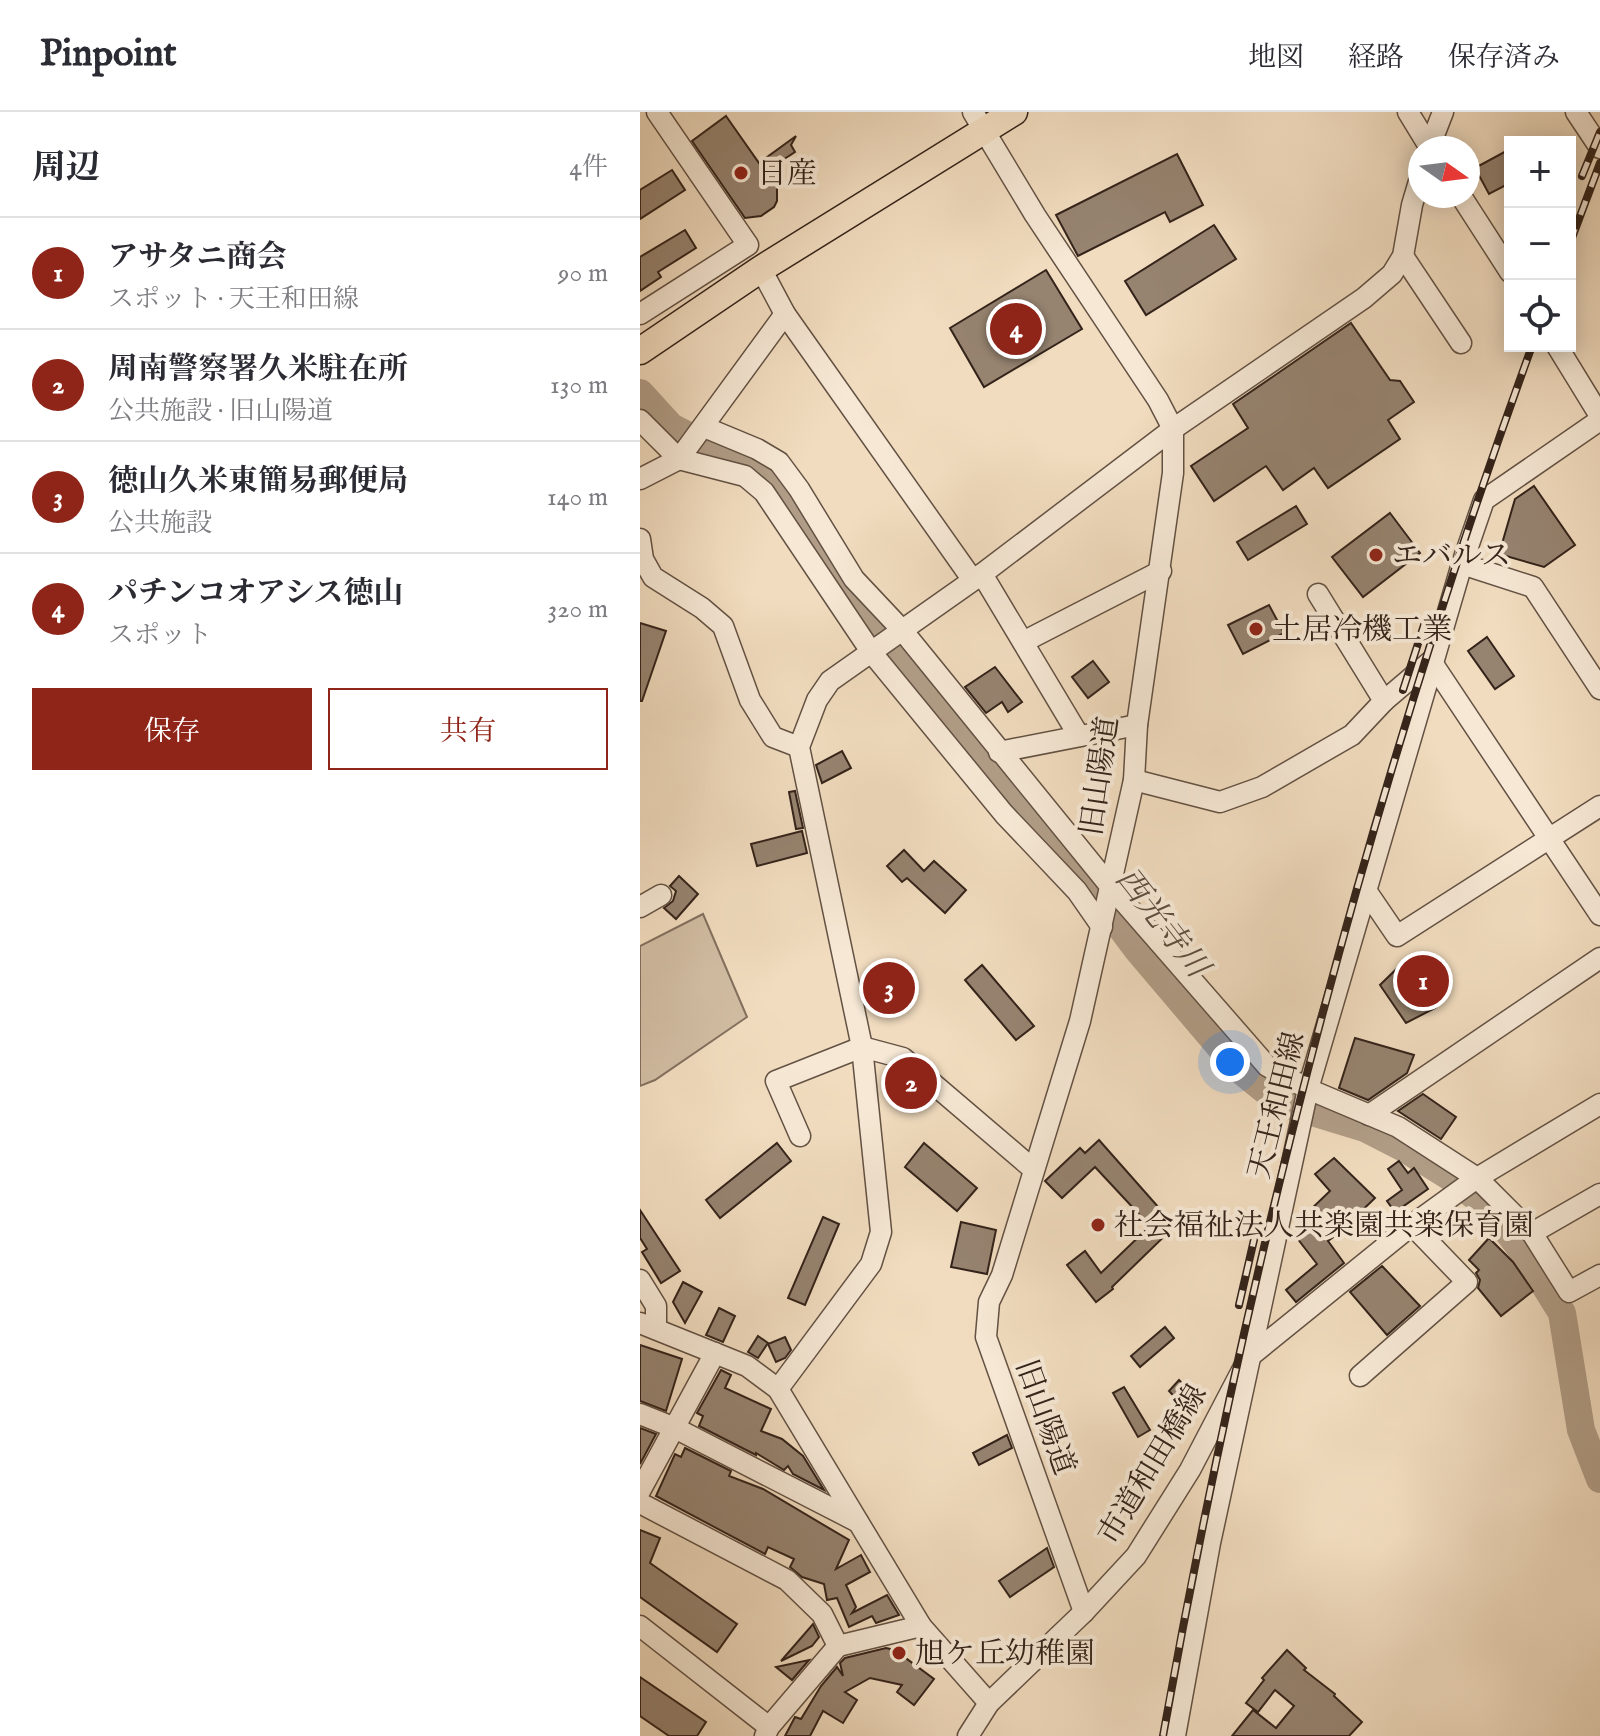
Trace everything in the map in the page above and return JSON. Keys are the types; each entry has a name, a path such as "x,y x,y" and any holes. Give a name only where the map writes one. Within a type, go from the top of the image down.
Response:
{"main road":[{"path":"640,351 978,122 1014,112"}],"street":[{"path":"640,314 748,245 657,112"},
{"path":"1408,112 1422,136"},
{"path":"1434,136 1443,112"},
{"path":"1576,112 1600,148"},
{"path":"978,122 1035,215 1158,400 1173,429"},
{"path":"778,1389 871,1264 881,1232 862,1047 799,747 817,700 830,681 977,577 1173,429 1364,298 1392,274 1403,256 1411,208"},
{"path":"1469,208 1504,263"},
{"path":"1403,256 1461,343"},
{"path":"761,269 785,314 1023,642 1079,736"},
{"path":"640,479 679,459 785,314"},
{"path":"1561,352 1600,418"},
{"name":"天王和田線","path":"1175,1736 1210,1543 1308,1089 1431,661 1462,564 1484,500 1600,418"},
{"path":"640,420 679,459 745,476 764,492 872,653 1004,814 1077,891 1102,927"},
{"path":"704,427 757,449 779,462 854,579 902,630 1110,886 1267,1066 1308,1089 1398,1127 1477,1178 1532,1233 1569,1292 1600,1275"},
{"name":"旧山陽道","path":"1084,1612 986,1337 989,1302 1002,1275 1080,1021 1134,780 1137,725 1173,473 1173,429"},
{"path":"640,539 643,559 653,577 702,608 723,626 750,700 773,737 799,747"},
{"path":"1462,564 1533,587 1600,689"},
{"path":"1023,642 1161,571"},
{"path":"1318,594 1384,701"},
{"path":"1134,780 1220,802 1262,787 1352,735 1384,701 1431,661 1600,915"},
{"path":"999,752 1137,725"},
{"path":"1365,889 1397,936 1600,806"},
{"path":"640,907 661,895"},
{"path":"1369,1115 1600,958"},
{"path":"800,1136 776,1081 862,1047 903,1058 1033,1169"},
{"path":"1249,1357 1412,1225 1477,1178 1600,1104"},
{"path":"1532,1233 1600,1194"},
{"path":"1360,1376 1467,1282 1412,1225"},
{"path":"640,1280 656,1306 648,1326 747,1366 778,1389 921,1626 989,1703"},
{"path":"640,1491 715,1353"},
{"name":"市道和田橋線","path":"968,1736 989,1703 1084,1612 1136,1556 1190,1470 1249,1357"},
{"path":"640,1414 675,1428 858,1522"},
{"path":"640,1503 787,1580 822,1614 838,1646"},
{"path":"640,1626 767,1732 838,1646 921,1626"}],"shaded area":[{"path":"703,914 747,1017 655,1080 640,1086 640,946"}],"building":[{"name":"日産","path":"726,116 759,163 796,136 791,145 795,152 780,162 777,169 777,201 761,216 745,218 692,141"},
{"path":"1504,152 1504,186 1489,194 1480,177 1480,165"},
{"path":"1177,154 1203,205 1170,222 1165,212 1078,256 1056,215"},
{"path":"672,170 685,190 640,219 640,190"},
{"path":"1214,225 1236,259 1146,315 1125,281"},
{"path":"685,230 696,248 658,272 661,277 640,291 640,257"},
{"path":"1046,270 1082,329 984,387 950,328"},
{"path":"1351,323 1390,380 1400,381 1414,402 1388,420 1400,439 1328,488 1314,468 1283,490 1266,466 1214,501 1191,466 1248,428 1233,404"},
{"path":"1534,486 1575,545 1544,567 1499,554 1515,499"},
{"path":"1296,506 1307,524 1248,560 1237,542"},
{"name":"エバルス","path":"1390,513 1420,553 1363,597 1332,557"},
{"name":"土居冷機工業","path":"1269,605 1284,633 1243,654 1228,625"},
{"path":"640,623 666,631 642,701 640,701"},
{"path":"1487,637 1514,676 1495,689 1468,651"},
{"path":"1093,661 1109,682 1088,698 1072,677"},
{"path":"995,667 1022,702 1008,712 1002,702 986,713 965,687"},
{"path":"842,751 851,768 822,783 816,765"},
{"path":"795,791 803,828 796,829 789,792"},
{"path":"802,831 807,853 757,866 751,844"},
{"path":"904,850 924,871 934,861 966,890 945,913 907,878 902,882 887,866"},
{"path":"679,876 698,894 676,919 664,908 673,901 676,891 670,886"},
{"path":"1410,956 1449,992 1435,1008 1406,1023 1380,985"},
{"path":"982,965 1034,1026 1016,1040 965,980"},
{"path":"1355,1038 1414,1055 1407,1073 1368,1100 1339,1088"},
{"path":"1423,1094 1456,1117 1441,1139 1398,1111"},
{"path":"1099,1140 1175,1226 1113,1289 1096,1302 1067,1265 1085,1251 1101,1273 1150,1226 1095,1167 1062,1198 1045,1181 1080,1148 1085,1153"},
{"path":"777,1143 791,1161 720,1218 706,1200"},
{"path":"924,1143 977,1188 957,1211 905,1167"},
{"path":"1334,1158 1375,1198 1351,1224 1328,1241 1344,1263 1296,1302 1286,1290 1317,1264 1297,1238 1316,1224 1306,1214 1330,1191 1315,1174"},
{"path":"1399,1161 1408,1173 1414,1168 1428,1189 1395,1212 1387,1201 1402,1190 1388,1169"},
{"path":"640,1210 680,1271 661,1283 642,1252 647,1249 640,1238"},
{"path":"823,1217 839,1224 805,1305 788,1298"},
{"path":"961,1222 996,1230 987,1274 951,1267"},
{"path":"1489,1238 1513,1262 1533,1291 1501,1316 1478,1288 1480,1280 1476,1273 1479,1270 1469,1260"},
{"path":"1382,1266 1420,1306 1387,1335 1350,1292"},
{"path":"683,1282 702,1292 685,1323 673,1302"},
{"path":"719,1308 735,1316 723,1342 706,1335"},
{"path":"1165,1327 1174,1338 1140,1367 1131,1356"},
{"path":"758,1336 768,1343 758,1358 748,1352"},
{"path":"785,1337 791,1350 785,1358 776,1362 768,1344"},
{"path":"640,1345 682,1359 666,1411 640,1401"},
{"path":"721,1370 731,1375 725,1388 771,1409 761,1431 782,1439 803,1456 824,1490 793,1474 788,1466 784,1470 699,1426 703,1416 697,1413"},
{"path":"1179,1380 1197,1398 1186,1409 1169,1391"},
{"path":"1124,1387 1150,1430 1138,1437 1113,1393"},
{"path":"640,1428 656,1434 640,1464"},
{"path":"1007,1435 1012,1448 979,1465 973,1453"},
{"path":"685,1448 731,1471 729,1476 763,1489 849,1540 836,1569 861,1555 870,1572 846,1585 856,1607 852,1613 887,1595 899,1615 876,1623 872,1616 849,1627 837,1598 827,1600 824,1584 802,1577 790,1567 794,1559 768,1547 765,1554 656,1496 675,1454 681,1457"},
{"path":"640,1530 660,1538 650,1563 737,1624 717,1652 640,1597"},
{"path":"1047,1548 1054,1567 1010,1597 999,1581"},
{"path":"813,1624 819,1637 812,1646 781,1661"},
{"path":"886,1648 904,1652 903,1656 934,1679 914,1705 897,1692 902,1685 870,1678 845,1692 857,1700 843,1723 823,1711 810,1736 785,1736 795,1717 801,1719 837,1667 843,1676 840,1663 845,1658"},
{"path":"1287,1650 1306,1668 1304,1670 1335,1694 1362,1722 1349,1736 1232,1736 1253,1710 1276,1728 1294,1706 1275,1690 1258,1712 1246,1703 1264,1680 1262,1678"},
{"path":"809,1660 792,1680 776,1667"},
{"path":"640,1677 706,1722 697,1736 669,1736 640,1716"}],"waterway":[{"name":"西光寺川","path":"640,393 671,427 776,481 848,596 1038,816 1137,949 1238,1068 1280,1102 1365,1128 1404,1148 1476,1197 1505,1228 1562,1313 1581,1430 1600,1479"}],"railway":[{"path":"1582,176 1600,132"},
{"path":"1576,227 1600,163"},
{"path":"1163,1736 1233,1383 1273,1208 1318,1033 1365,860 1417,687 1530,352"},
{"path":"1403,690 1425,622"},
{"path":"1239,1305 1256,1231"}],"place":[{"name":"日産","path":"741,173"},
{"name":"パチンコオアシス徳山","path":"1016,329"},
{"name":"エバルス","path":"1376,555"},
{"name":"土居冷機工業","path":"1256,629"},
{"name":"アサタニ商会","path":"1423,981"},
{"name":"徳山久米東簡易郵便局","path":"889,988"},
{"name":"周南警察署久米駐在所","path":"911,1083"},
{"name":"社会福祉法人共楽園共楽保育園","path":"1098,1225"},
{"name":"旭ケ丘幼稚園","path":"899,1653"}]}
